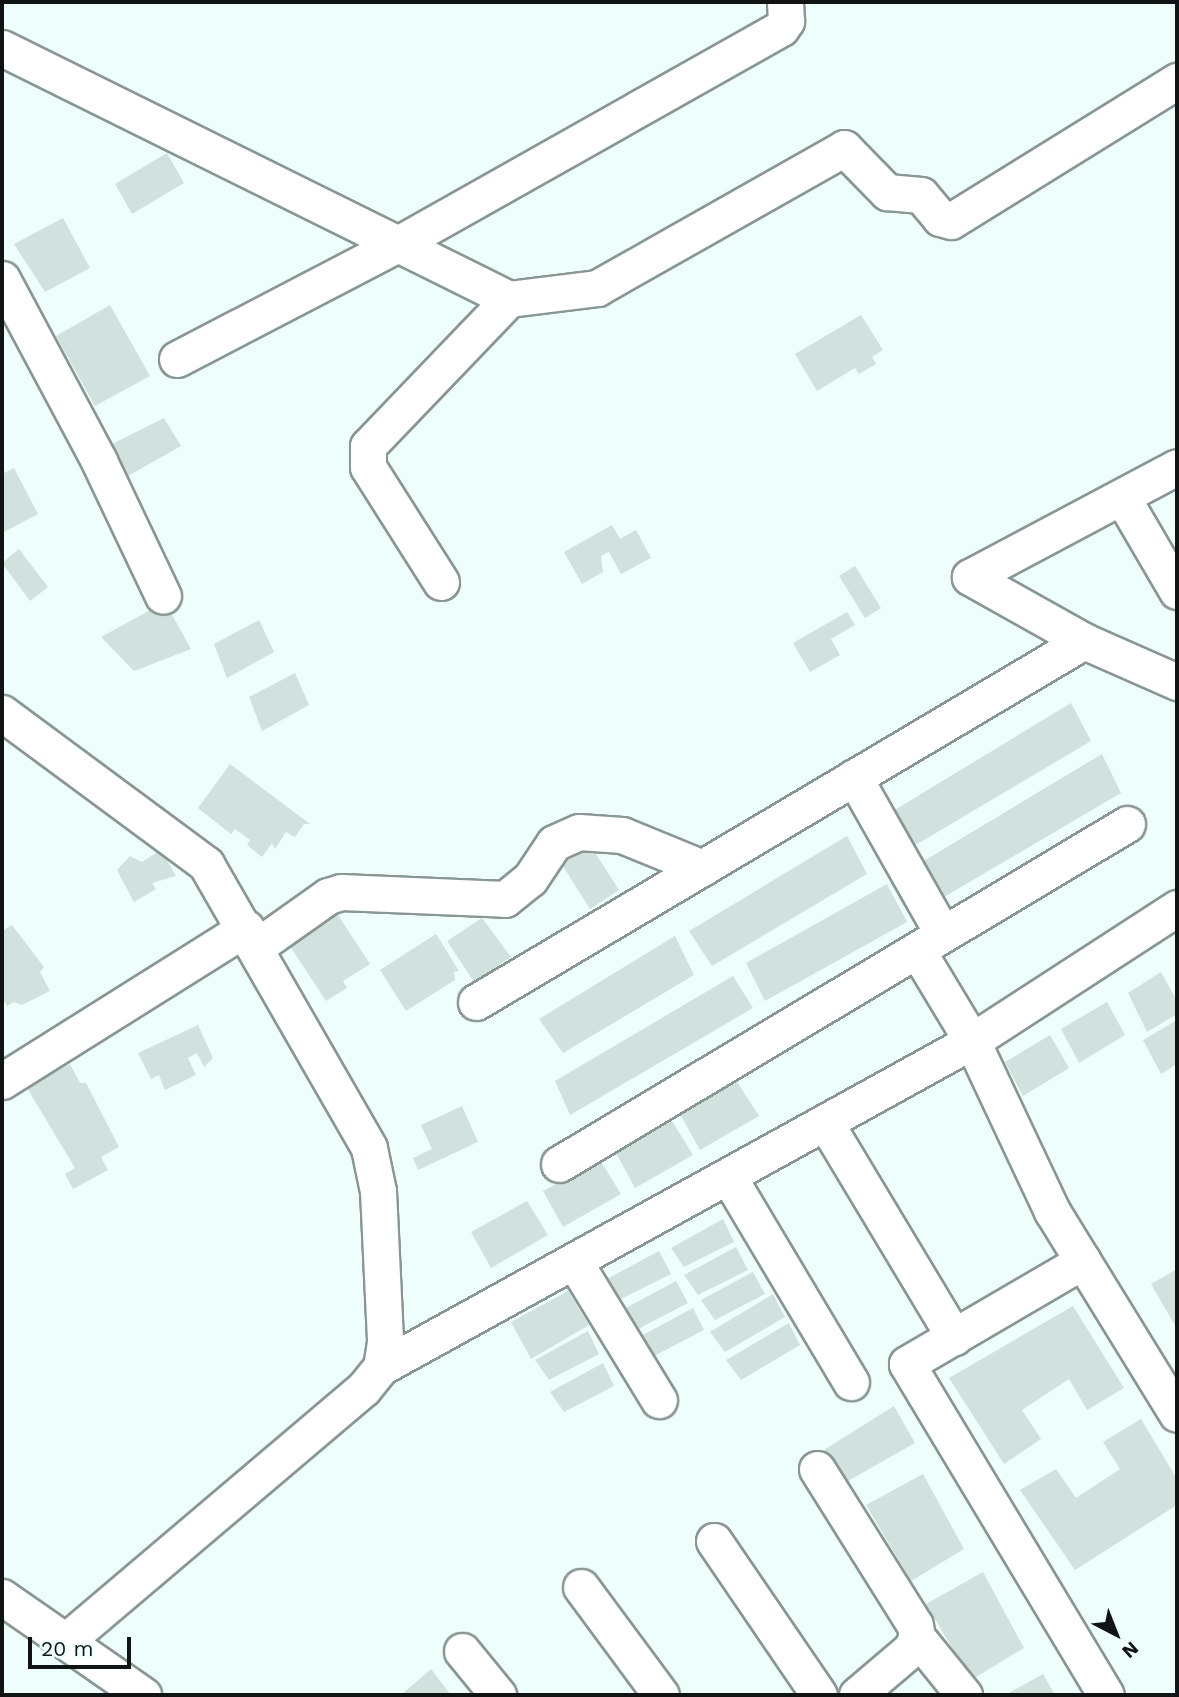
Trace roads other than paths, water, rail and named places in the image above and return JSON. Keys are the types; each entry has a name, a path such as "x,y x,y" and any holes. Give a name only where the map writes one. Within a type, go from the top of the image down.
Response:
{"street":[{"path":"177,359 398,244 781,28 786,21 785,2"},
{"path":"2,47 509,299 597,288 844,148 887,192 921,195 940,218 951,221 1177,81"},
{"path":"2,279 99,461 163,596"},
{"path":"441,582 368,467 368,446 509,299"},
{"path":"1177,467 970,578 1084,641 1177,682"},
{"path":"1122,497 1177,591"},
{"path":"476,1002 1084,641"},
{"path":"2,713 191,850 223,887 369,1148 375,1167 385,1342 381,1367"},
{"path":"854,777 972,1041 1052,1211 1177,1414"},
{"path":"559,1164 1127,824"},
{"path":"2,1082 251,937 328,896 341,892 505,899 520,890 554,842 579,832 622,835 702,868"},
{"path":"68,1639 363,1390 381,1367 972,1041 1173,921"},
{"path":"825,1122 954,1338"},
{"path":"728,1176 851,1382"},
{"path":"574,1261 659,1400"},
{"path":"1083,1261 907,1364 1106,1695"},
{"path":"817,1469 915,1625 917,1637 964,1695"},
{"path":"714,1541 819,1695"},
{"path":"581,1587 661,1695"},
{"path":"2,1597 68,1639 143,1695"},
{"path":"857,1695 911,1649 917,1637"},
{"path":"463,1651 498,1695"}]}
